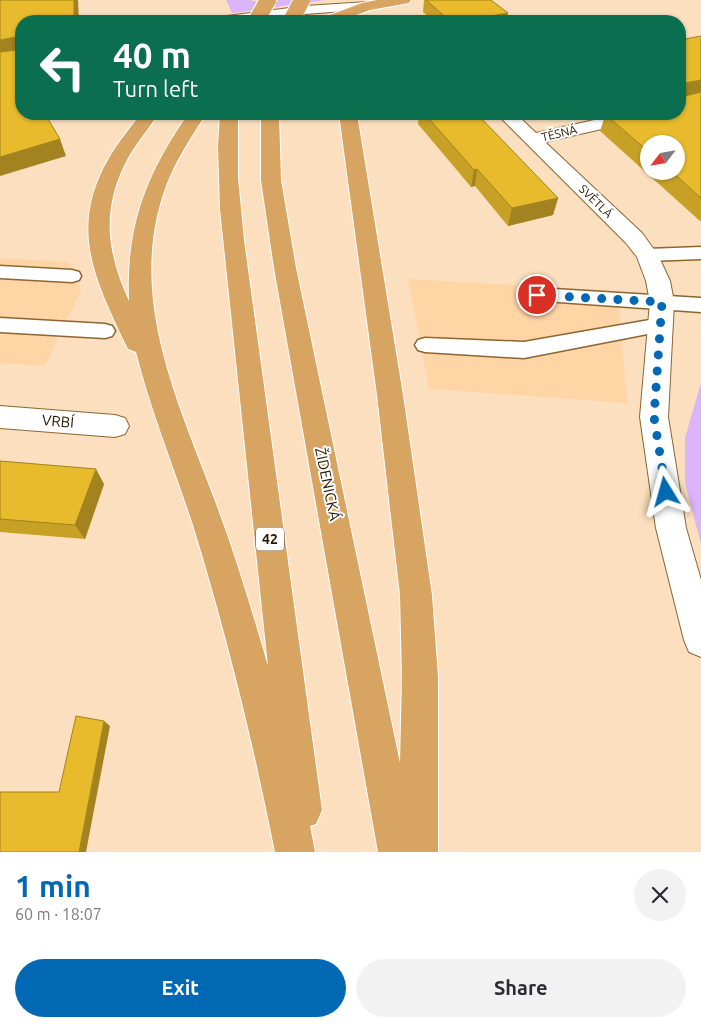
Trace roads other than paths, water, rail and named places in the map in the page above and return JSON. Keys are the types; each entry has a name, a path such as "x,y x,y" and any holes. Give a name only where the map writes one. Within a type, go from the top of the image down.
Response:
{"highway":[{"path":"259,15 268,0"},
{"path":"296,15 302,0"},
{"path":"343,15 366,6 404,0"},
{"path":"396,15 418,6"},
{"path":"145,120 119,157 103,194 98,232 105,274 158,387 207,519 240,627 274,754 295,852"},
{"path":"158,387 142,322 139,288 140,257 144,227 160,174 180,138 193,120"},
{"name":"42","path":"229,120 227,184 231,226 246,334 293,723 306,852"},
{"name":"ŽIDENICKÁ","path":"270,120 268,139 270,164 295,327 338,532 398,852"},
{"path":"339,120 355,159"},
{"path":"349,120 390,395 416,595 420,677 418,852"}],"street":[{"path":"322,15 366,6"},
{"path":"270,15 305,10 366,6"},
{"name":"SVĚTLÁ","path":"512,120 634,238 647,255 658,281 662,314 654,417 671,528 700,636"},
{"name":"TĚSNÁ","path":"532,139 617,120"},
{"name":"VRBÍ","path":"0,417 115,426"}],"lane":[{"path":"647,255 701,254"},
{"path":"0,272 72,276"},
{"path":"537,295 662,314"},
{"path":"425,345 524,350 701,305"},
{"path":"0,325 106,331"}]}
